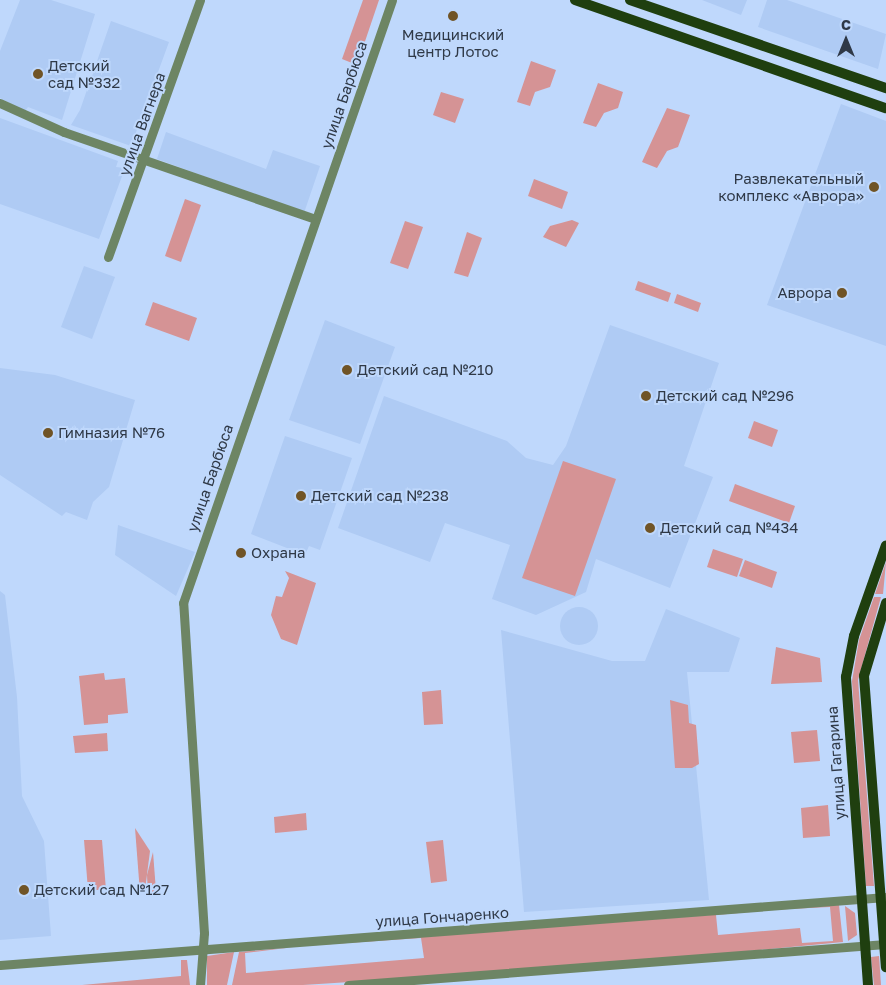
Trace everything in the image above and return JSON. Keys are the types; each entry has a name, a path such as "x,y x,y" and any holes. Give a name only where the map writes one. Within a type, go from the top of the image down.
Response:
{"main road":[{"path":"575,0 886,108"},
{"path":"630,0 648,3 743,39 886,88"},
{"path":"640,22 648,3"},
{"path":"737,56 743,39"},
{"name":"улица Гагарина","path":"868,985 847,670 886,545"},
{"path":"886,603 864,676 883,898 886,967"}],"street":[{"name":"улица Вагнера","path":"108,257 200,0"},
{"name":"улица Барбюса","path":"200,985 203,950 183,603 392,0"},
{"path":"0,103 144,160 315,219"},
{"name":"улица Гончаренко","path":"0,965 883,898"},
{"path":"348,985 885,944"}],"shaded area":[{"name":"Детский cад №332","path":"20,0 51,0 95,14 62,120 28,107 25,111 0,98 0,51"},
{"path":"363,0 379,0 357,65 342,59"},
{"path":"702,0 747,0 741,15"},
{"path":"767,0 787,0 886,34 878,69 758,27"},
{"path":"111,21 169,42 131,146 71,125 80,110"},
{"path":"531,61 556,70 550,87 535,92 530,106 517,102"},
{"path":"598,83 623,92 618,108 604,113 596,127 583,123"},
{"path":"441,92 464,99 455,123 433,115"},
{"path":"841,104 886,121 886,346 767,305"},
{"path":"667,108 690,115 678,147 667,151 657,168 642,162"},
{"path":"0,118 118,161 116,167 125,168 99,239 0,204"},
{"path":"166,132 266,169 273,150 320,166 304,213 157,159"},
{"path":"534,179 568,192 562,209 528,196"},
{"path":"185,199 201,205 181,262 165,256"},
{"path":"572,220 579,223 566,247 543,237 550,226"},
{"path":"405,221 423,227 408,269 390,263"},
{"path":"467,232 482,238 468,277 454,273"},
{"path":"84,266 115,277 92,339 61,327"},
{"path":"638,281 671,293 668,302 635,290"},
{"path":"677,294 701,303 698,312 674,303"},
{"path":"153,302 197,318 189,341 145,325"},
{"name":"Детский сад №210","path":"325,320 395,347 360,444 289,420"},
{"path":"610,325 719,363 684,466 713,477 670,588 596,559 586,592 536,615 492,599 510,545 445,523 430,562 338,528 384,396 507,441 526,458 553,465 566,446"},
{"name":"Гимназия №76","path":"0,368 55,375 135,400 109,487 93,502 87,520 66,512 62,516 0,475"},
{"path":"754,421 778,430 772,447 748,438"},
{"name":"Детский сад №238","path":"285,436 352,458 320,550 309,546 305,555 251,534"},
{"path":"563,461 616,479 575,596 522,578"},
{"path":"735,484 795,506 789,523 729,501"},
{"path":"118,525 195,552 176,596 115,555"},
{"path":"713,549 743,559 737,577 707,567"},
{"path":"745,560 777,572 772,588 739,576"},
{"path":"886,562 883,594 875,594"},
{"path":"285,571 316,583 297,645 281,639 271,615 276,596 282,597 289,578"},
{"path":"0,591 5,595 17,697 22,796 44,841 51,936 0,940"},
{"path":"874,597 881,597 858,680 874,886 866,886 852,681 859,640"},
{"path":"579,607 593,612 598,626 593,640 579,645 565,640 560,626 565,612"},
{"path":"666,609 740,638 729,672 687,672 709,900 524,912 501,630 612,661 645,661"},
{"path":"776,647 820,658 822,682 771,684"},
{"path":"104,673 105,680 125,678 128,713 108,715 108,723 84,725 79,676"},
{"path":"441,690 443,724 424,725 422,692"},
{"path":"670,700 688,705 689,723 696,725 699,764 692,768 675,768"},
{"path":"817,730 820,761 794,763 791,732"},
{"path":"107,733 108,751 75,753 73,736"},
{"path":"828,805 830,836 803,838 801,808"},
{"path":"306,813 307,830 275,833 274,817"},
{"path":"135,828 150,851 145,890 140,893"},
{"path":"84,840 102,840 106,890 88,890"},
{"path":"443,840 447,881 431,883 426,842"},
{"path":"153,852 156,891 148,895 147,875"},
{"path":"839,905 843,942 582,967 303,985 232,985 239,952 294,947 245,953 246,973 424,958 421,938 303,946 762,911 716,915 718,935 800,928 802,943 833,941 830,907 769,910"},
{"path":"845,906 855,913 857,935 848,941"},
{"path":"234,952 227,985 207,985 207,956"},
{"path":"879,956 881,985 874,985 871,957"},
{"path":"181,960 187,960 190,985 82,985 181,976"}],"place":[{"name":"Медицинский центр Лотос","path":"453,16"},
{"name":"Детский cад №332","path":"38,74"},
{"name":"Развлекательный комплекс «Аврора»","path":"874,187"},
{"name":"Аврора","path":"842,293"},
{"name":"Детский сад №210","path":"347,370"},
{"name":"Детский сад №296","path":"646,396"},
{"name":"Гимназия №76","path":"48,433"},
{"name":"Детский сад №238","path":"301,496"},
{"name":"Детский сад №434","path":"650,528"},
{"name":"Охрана","path":"241,553"},
{"name":"Детский сад №127","path":"24,890"}]}
